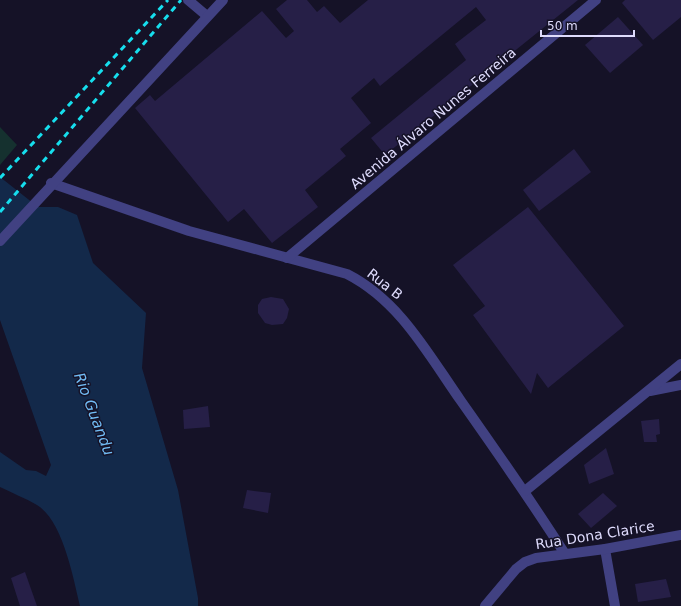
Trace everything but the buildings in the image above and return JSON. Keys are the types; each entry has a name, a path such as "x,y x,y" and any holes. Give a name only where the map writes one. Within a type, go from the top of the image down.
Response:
{"street":[{"path":"188,0 207,16"},
{"path":"0,240 51,183 223,0"},
{"name":"Avenida Álvaro Nunes Ferreira","path":"288,258 596,0"},
{"name":"Rua B","path":"51,183 189,230 347,274 364,283 399,313 525,491 565,554"},
{"path":"525,491 681,364"},
{"path":"650,390 681,385"},
{"name":"Rua Dona Clarice","path":"485,606 516,569 525,562 536,558 605,550 681,536"},
{"path":"605,550 614,606"}],"green space":[{"path":"0,127 17,145 0,165"}],"water":[{"name":"Rio Guandu","path":"0,177 38,207 58,207 77,215 93,263 146,313 142,368 178,490 198,598 198,606 80,606 66,551 54,523 37,505 0,487 0,452 26,470 36,471 46,476 51,465 0,320"}],"railway":[{"path":"0,178 168,0"},
{"path":"0,212 181,0"}]}
